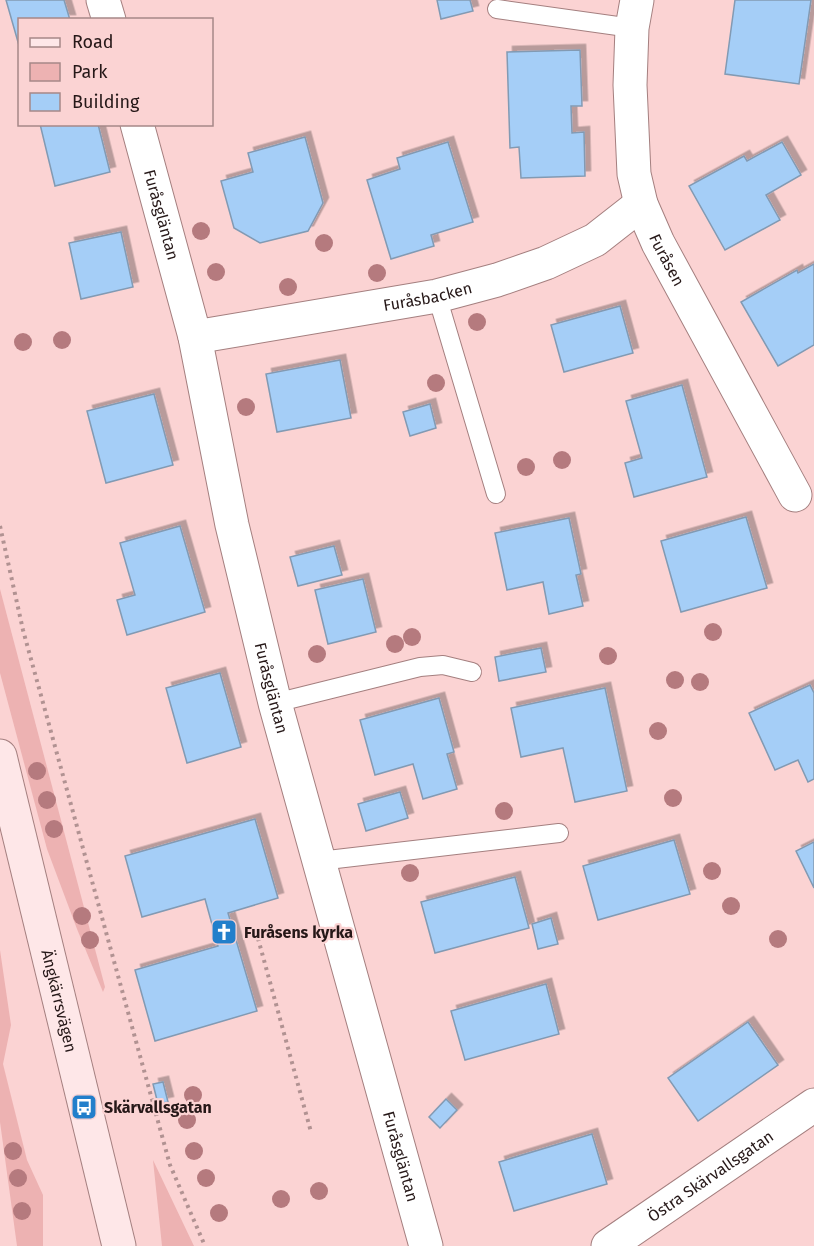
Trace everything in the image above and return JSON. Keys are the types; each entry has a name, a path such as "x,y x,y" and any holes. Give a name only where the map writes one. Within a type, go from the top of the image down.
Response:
{"street":[{"path":"103,0 108,18"},
{"name":"Furåsen","path":"635,14 630,85 634,174 641,204 658,243 795,495"},
{"name":"Furåsgläntan","path":"138,126 195,337 232,525 275,703 426,1246"},
{"name":"Furåsbacken","path":"195,337 437,296 497,280 546,263 595,240 641,204"},
{"name":"Ängkärrsvägen","path":"0,756 119,1246"},
{"name":"Östra Skärvallsgatan","path":"608,1246 814,1106"}],"lane":[{"path":"496,9 635,14"},
{"path":"437,296 496,494"},
{"path":"275,703 420,667 443,665 472,672"},
{"path":"319,861 559,833"}],"path":[{"path":"0,526 23,630 170,1166 205,1246"},
{"path":"256,932 311,1132"}],"green space":[{"path":"0,589 105,987 103,992 47,849 0,673"},
{"path":"0,950 11,1025 3,1064 27,1160 43,1195 43,1246 17,1246 0,1122"},
{"path":"153,1160 193,1244 194,1246 162,1246"}],"building":[{"path":"6,0 64,0 69,18 18,18 18,42"},
{"path":"437,0 470,0 473,11 441,19"},
{"path":"735,0 811,0 799,84 725,74"},
{"path":"580,50 582,106 571,106 572,133 584,132 585,176 521,178 519,147 510,148 507,52"},
{"path":"40,126 98,126 110,172 55,186"},
{"path":"305,137 323,203 308,231 260,243 234,228 221,181 253,172 248,153"},
{"path":"448,142 473,222 431,235 434,246 391,259 367,180 400,169 397,158"},
{"path":"782,142 801,175 766,195 780,220 725,250 689,186 744,156 747,161"},
{"path":"121,232 133,287 81,299 69,243"},
{"path":"814,264 814,345 778,366 741,302 797,270 798,273"},
{"path":"620,306 633,353 564,372 551,325"},
{"path":"340,360 351,418 277,432 266,374"},
{"path":"682,385 707,477 634,497 625,463 642,458 626,401"},
{"path":"154,394 173,465 106,483 87,411"},
{"path":"430,404 436,428 410,436 403,412"},
{"path":"746,517 767,588 681,612 661,541"},
{"path":"569,518 581,574 576,575 583,606 549,614 543,582 507,590 495,533"},
{"path":"180,526 205,612 127,635 117,600 135,595 120,543"},
{"path":"334,546 342,575 298,586 290,557"},
{"path":"363,579 376,632 328,644 315,590"},
{"path":"541,648 546,672 499,681 495,657"},
{"path":"220,673 241,747 187,763 166,688"},
{"path":"810,685 814,693 814,779 808,782 798,760 775,770 749,713"},
{"path":"605,688 627,791 575,802 563,748 521,757 511,708"},
{"path":"439,698 454,752 447,754 457,789 423,799 413,764 375,775 360,720"},
{"path":"400,792 408,818 366,831 358,804"},
{"name":"Furåsens kyrka","path":"255,819 278,898 228,913 257,1011 155,1041 135,970 218,946 205,899 142,917 125,856"},
{"path":"674,840 690,894 598,920 583,866"},
{"path":"814,842 814,888 796,851"},
{"path":"515,877 529,928 435,953 421,902"},
{"path":"551,918 558,944 538,949 532,924"},
{"path":"546,984 559,1034 465,1060 451,1011"},
{"path":"748,1022 778,1065 698,1121 668,1078"},
{"path":"163,1082 168,1102 158,1104 153,1084"},
{"path":"446,1099 457,1110 440,1128 429,1117"},
{"path":"592,1134 607,1184 514,1211 499,1162"}],"place":[{"name":"Furåsens kyrka","path":"224,932"},
{"name":"Skärvallsgatan","path":"84,1107"}]}
